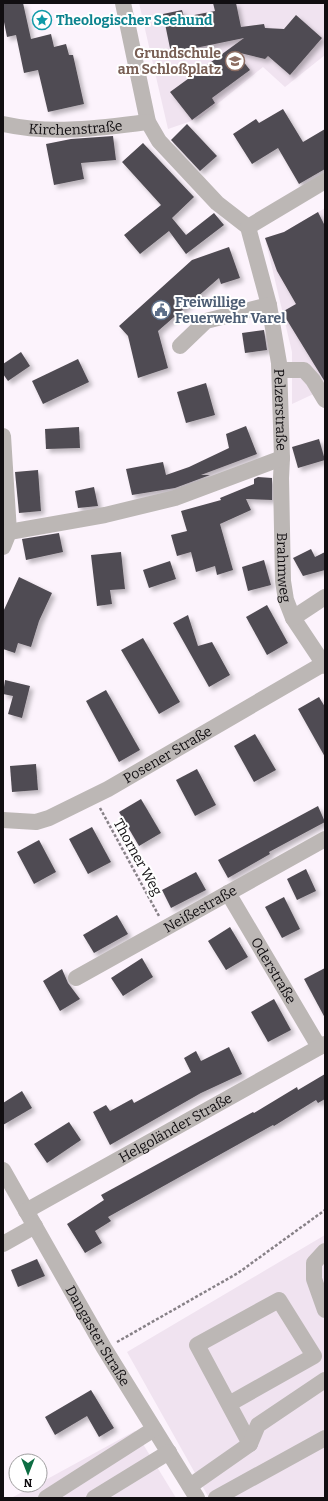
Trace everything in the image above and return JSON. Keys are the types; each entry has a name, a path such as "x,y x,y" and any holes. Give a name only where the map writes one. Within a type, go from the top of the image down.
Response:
{"street":[{"path":"123,3 148,122 160,141 217,203 248,227 325,181"},
{"name":"Kirchenstraße","path":"3,124 26,129 52,131 78,130 148,122"},
{"name":"Pelzerstraße","path":"9,532 105,515 175,498 282,458 280,370 269,305 248,227"},
{"path":"180,346 206,321 269,305"},
{"path":"280,370 304,370 313,380 325,400"},
{"path":"3,436 9,532 3,547"},
{"name":"Brahmweg","path":"282,458 280,478 283,581 286,600 292,618 324,665"},
{"path":"292,618 325,597"},
{"name":"Posener Straße","path":"3,820 36,822 49,818 93,796 324,665"},
{"name":"Neißestraße","path":"76,978 325,839"},
{"name":"Oderstraße","path":"228,893 322,1045"},
{"name":"Helgoländer Straße","path":"26,1211 322,1045"},
{"name":"Dangaster Straße","path":"3,1170 106,1352 193,1492"},
{"path":"3,1244 35,1226"},
{"path":"325,1251 314,1263 314,1279 325,1310"},
{"path":"229,1404 314,1356 279,1300 197,1345 250,1444"},
{"path":"193,1492 250,1444 258,1425 325,1380"},
{"path":"46,1498 154,1429"},
{"path":"216,1498 254,1479 325,1438"},
{"path":"94,1498 169,1452"}],"path":[{"name":"Thorner Weg","path":"93,796 165,928"},
{"path":"106,1352 117,1342 238,1273 325,1210"}],"shaded area":[{"name":"Grundschule am Schloßplatz","path":"139,3 325,3 325,55 285,87 263,67 200,118 168,129"},
{"path":"325,208 325,399 320,391 292,404 292,352 265,238 284,232"},
{"path":"325,1235 325,1498 209,1498 127,1352"},
{"path":"135,1431 176,1498 11,1498 21,1493 48,1493 48,1479"}],"building":[{"path":"3,3 23,3 31,39 51,34 54,47 66,44 69,55 73,55 84,104 48,112 38,70 24,73 16,35 7,37 3,17"},
{"path":"213,3 236,3 241,27 264,24 265,28 284,29 296,15 322,38 290,75 268,56 265,59 236,52 250,70 212,98 215,103 192,120 170,92 244,38 171,53 163,14 182,10 184,17 215,11"},
{"path":"283,109 303,142 325,129 325,169 299,184 278,148 252,164 233,134 256,119 259,123"},
{"path":"187,124 217,156 200,171 171,140"},
{"path":"113,136 116,160 81,163 84,179 54,185 46,144 71,139"},
{"path":"143,143 194,197 172,218 186,235 214,213 224,225 186,254 169,231 140,254 124,235 161,205 122,162"},
{"path":"318,212 325,226 325,382 282,312 296,304 277,271 265,238 284,232"},
{"path":"229,247 240,278 221,284 219,278 158,331 168,368 138,378 128,336 119,326 192,260"},
{"path":"264,330 267,350 245,353 242,333"},
{"path":"21,352 30,366 8,381 3,374 3,364"},
{"path":"78,359 89,382 43,404 32,381"},
{"path":"206,383 215,415 186,423 177,392"},
{"path":"246,426 257,454 201,475 210,475 175,488 132,495 126,469 163,462 166,475 189,467 229,448 226,434"},
{"path":"79,427 80,448 46,449 45,429"},
{"path":"319,439 325,460 298,468 292,447"},
{"path":"38,470 41,511 19,513 15,472"},
{"path":"258,477 272,478 272,500 246,499 251,510 220,524 233,570 217,575 215,566 196,572 191,552 177,556 171,535 187,531 181,511 221,500 220,498 254,484 254,479"},
{"path":"94,487 98,506 78,508 75,491"},
{"path":"59,533 63,552 26,560 22,539"},
{"path":"311,549 315,557 325,552 325,570 303,576 293,558"},
{"path":"121,552 125,589 110,590 112,604 97,606 91,555"},
{"path":"264,560 271,585 248,591 242,567"},
{"path":"170,561 176,579 149,588 143,570"},
{"path":"19,577 52,593 39,621 31,647 18,643 15,653 3,649 3,612"},
{"path":"267,605 288,643 267,655 246,617"},
{"path":"188,615 198,646 212,642 230,675 209,687 173,623"},
{"path":"143,638 180,702 159,714 121,650"},
{"path":"5,680 30,686 22,718 8,714 13,696 3,694"},
{"path":"106,690 140,750 119,762 86,701"},
{"path":"319,697 325,707 325,757 298,709"},
{"path":"255,734 276,770 254,782 234,746"},
{"path":"36,764 38,790 12,792 10,766"},
{"path":"197,769 216,805 195,816 176,780"},
{"path":"141,799 161,833 139,846 119,812"},
{"path":"318,806 325,822 269,852 270,854 228,878 218,860"},
{"path":"92,827 111,862 88,874 69,839"},
{"path":"39,840 56,872 34,884 17,852"},
{"path":"306,869 316,891 297,900 287,879"},
{"path":"196,872 206,890 171,908 162,890"},
{"path":"284,897 300,929 282,938 265,907"},
{"path":"117,915 128,934 94,953 83,935"},
{"path":"230,927 248,957 226,970 208,941"},
{"path":"142,958 153,977 123,996 111,978"},
{"path":"325,968 325,1018 304,979"},
{"path":"62,969 68,983 80,999 60,1011 43,981"},
{"path":"274,999 291,1030 268,1042 251,1012"},
{"path":"229,1047 242,1074 201,1093 110,1145 93,1112 106,1105 110,1111 132,1099 134,1103 191,1072 184,1058 196,1051 201,1061"},
{"path":"325,1074 325,1099 318,1103 316,1100 274,1126 273,1125 108,1217 111,1221 95,1231 102,1243 85,1253 67,1224 104,1200 101,1195 253,1112 254,1113 297,1087 298,1090"},
{"path":"22,1091 32,1108 3,1125 3,1103"},
{"path":"69,1122 81,1140 47,1163 34,1144"},
{"path":"37,1259 45,1276 18,1287 11,1270"},
{"path":"91,1390 114,1428 99,1437 87,1416 55,1435 45,1417"}],"place":[{"name":"Theologischer Seehund","path":"42,20"},
{"name":"Grundschule am Schloßplatz","path":"235,61"},
{"name":"Freiwillige Feuerwehr Varel","path":"161,310"}]}
